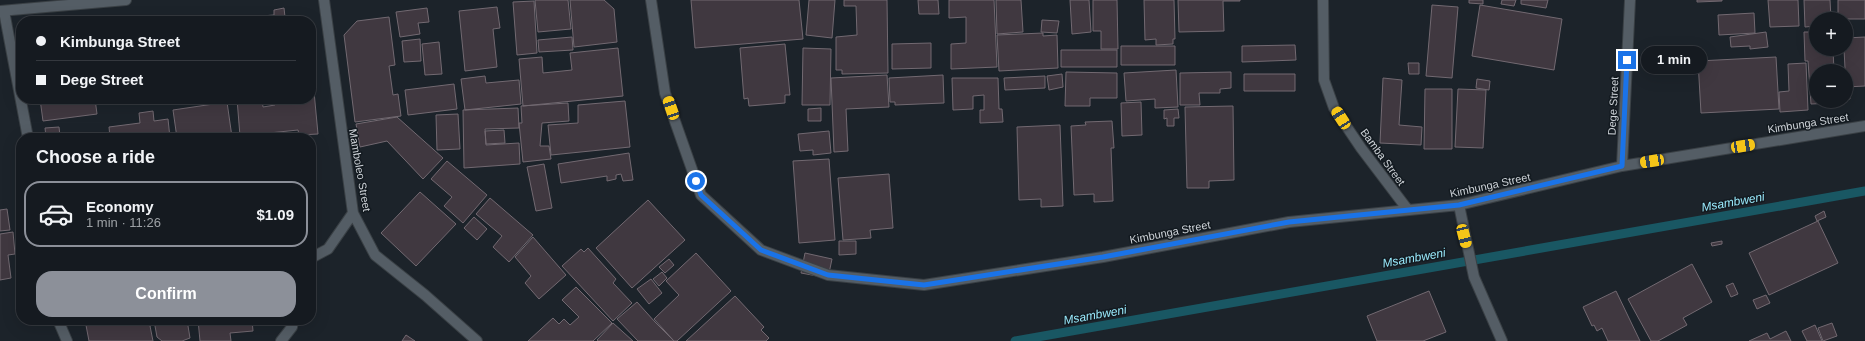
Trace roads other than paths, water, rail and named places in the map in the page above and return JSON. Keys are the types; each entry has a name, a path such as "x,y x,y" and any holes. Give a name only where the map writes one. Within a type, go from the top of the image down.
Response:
{"street":[{"path":"16,79 2,11 126,0"},
{"name":"Mamboleo Street","path":"324,0 353,213 375,255 425,295 476,341"},
{"name":"Kimbunga Street","path":"651,0 665,93 701,195 761,250 828,275 924,285 1103,257 1289,222 1459,205 1622,166 1865,126"},
{"name":"Bamba Street","path":"1323,0 1324,80 1334,108 1361,148 1408,210"},
{"name":"Dege Street","path":"1622,166 1630,0"},
{"path":"21,104 27,133"},
{"path":"1459,205 1464,236 1474,277 1502,341"},
{"path":"316,255 328,249 353,213"},
{"path":"60,325 67,341"},
{"path":"281,341 292,325"}],"waterway":[{"name":"Msambweni","path":"1015,341 1865,191"}]}
